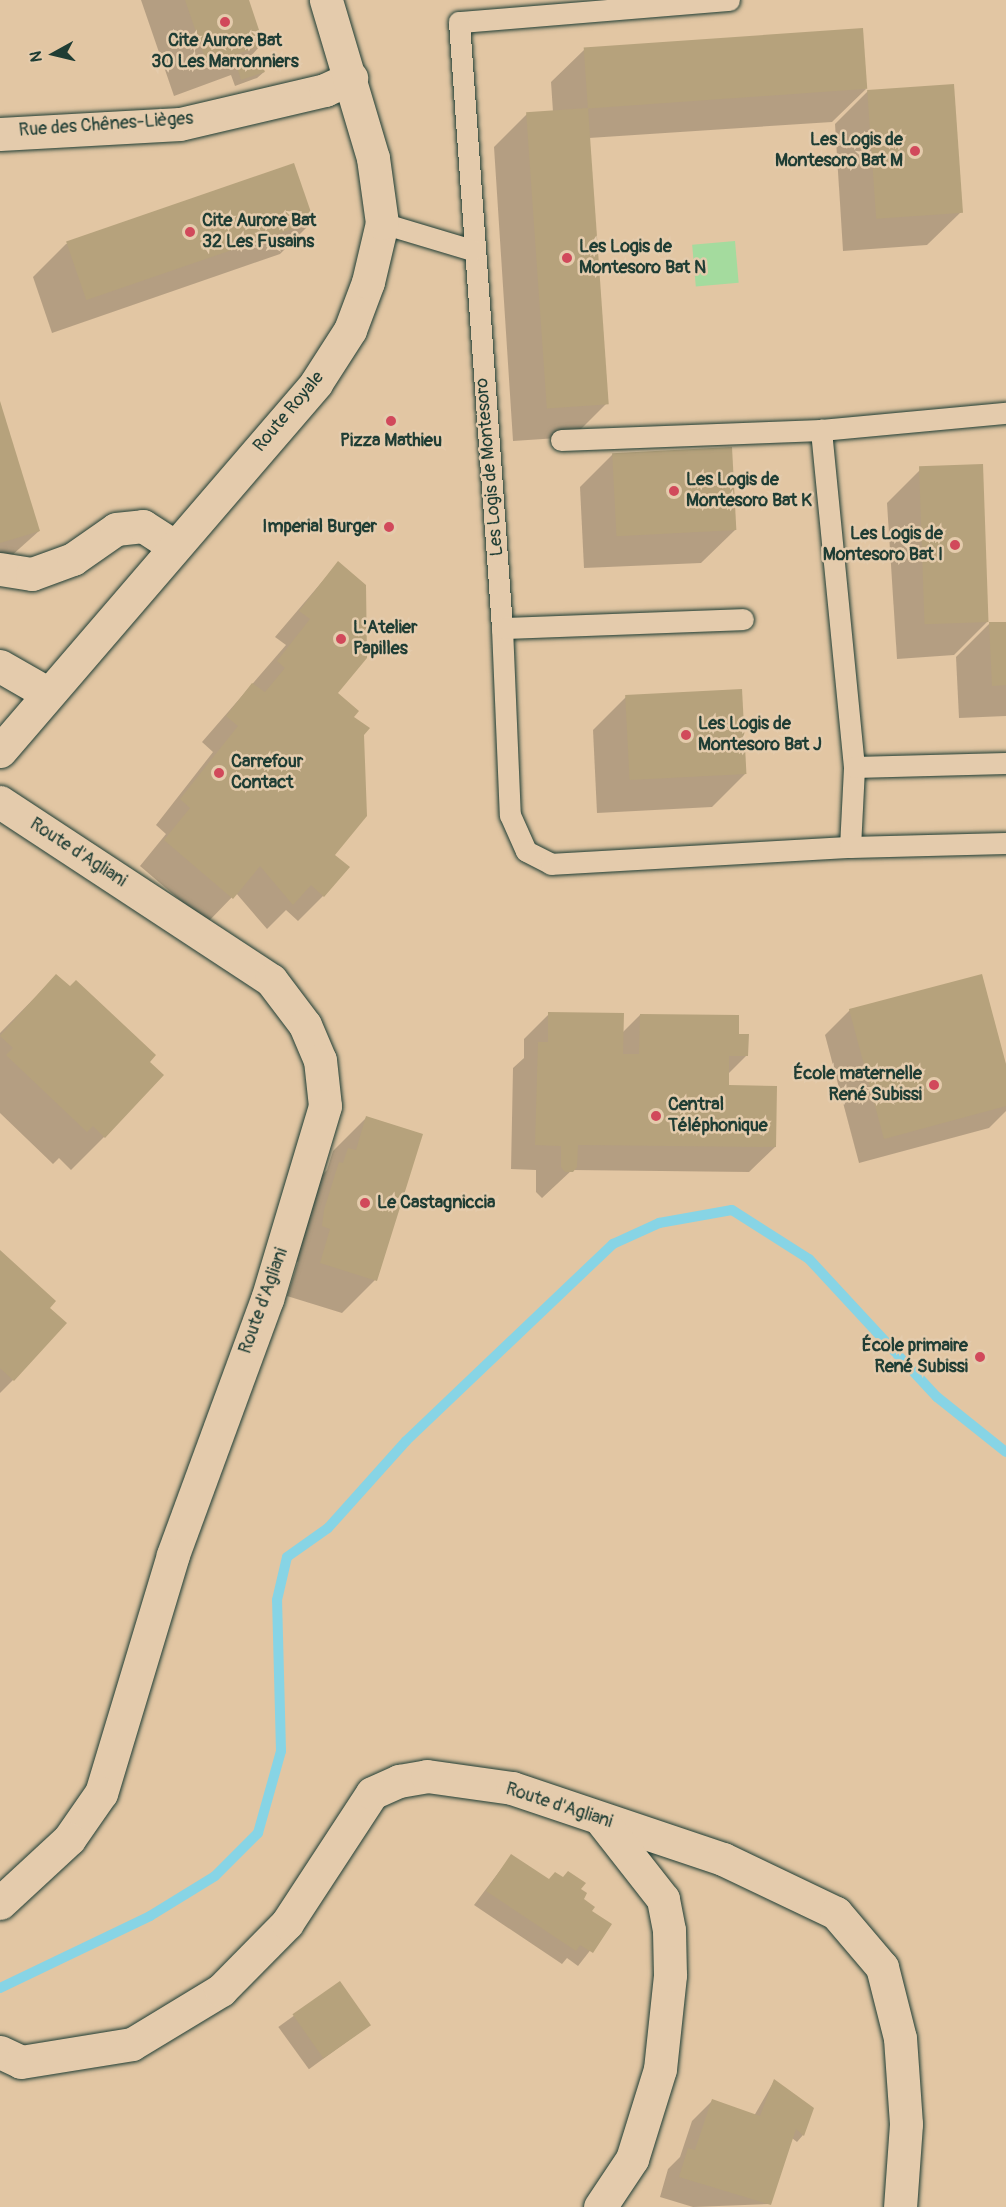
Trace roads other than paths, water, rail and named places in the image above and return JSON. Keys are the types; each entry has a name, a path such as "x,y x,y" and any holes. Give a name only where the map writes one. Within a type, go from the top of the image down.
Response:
{"street":[{"name":"Route Royale","path":"0,751 47,693 316,383 350,330 368,282 382,223 373,158 326,0"},
{"name":"Rue des Chênes-Lièges","path":"0,134 180,124 325,90 351,78"},
{"path":"0,569 32,574 74,559 116,529 143,526 174,546"},
{"path":"0,666 47,693"},
{"name":"Route d'Agliani","path":"0,802 271,980 305,1025 315,1049 325,1106 267,1299 173,1555 101,1793 69,1839 0,1903"},
{"name":"Route d'Agliani","path":"0,2052 21,2062 132,2044 221,1989 286,1923 372,1793 399,1781 427,1776 512,1788 601,1820 723,1859 836,1912 882,1967 900,2038 906,2124 900,2207"},
{"path":"600,2207 633,2158 660,2069 670,1975 669,1930 663,1899 601,1820"}],"lane":[{"name":"Les Logis de Montesoro","path":"729,0 459,22 472,250 502,628 510,815 526,851 551,864 850,848 1006,843"},
{"path":"382,223 472,250"},
{"path":"561,440 821,430 1006,413"},
{"path":"821,430 854,767 850,848"},
{"path":"502,628 743,619"},
{"path":"854,767 1006,763"}],"waterway":[{"path":"0,1988 150,1916 215,1876 258,1833 281,1751 277,1600 287,1557 328,1528 406,1441 613,1244 659,1223 732,1210 809,1259 937,1397 1006,1452"}],"place":[{"name":"Cite Aurore Bat 30 Les Marronniers","path":"225,22"},
{"name":"Les Logis de Montesoro Bat M","path":"915,151"},
{"name":"Cite Aurore Bat 32 Les Fusains","path":"190,232"},
{"name":"Les Logis de Montesoro Bat N","path":"567,258"},
{"name":"Pizza Mathieu","path":"391,421"},
{"name":"Les Logis de Montesoro Bat K","path":"674,491"},
{"name":"Imperial Burger","path":"389,527"},
{"name":"Les Logis de Montesoro Bat I","path":"955,545"},
{"name":"L'Atelier Papilles","path":"341,639"},
{"name":"Les Logis de Montesoro Bat J","path":"686,735"},
{"name":"Carrefour Contact","path":"219,773"},
{"name":"École maternelle René Subissi","path":"934,1085"},
{"name":"Central Téléphonique","path":"656,1116"},
{"name":"Le Castagniccia","path":"365,1203"},
{"name":"École primaire René Subissi","path":"980,1357"}]}
